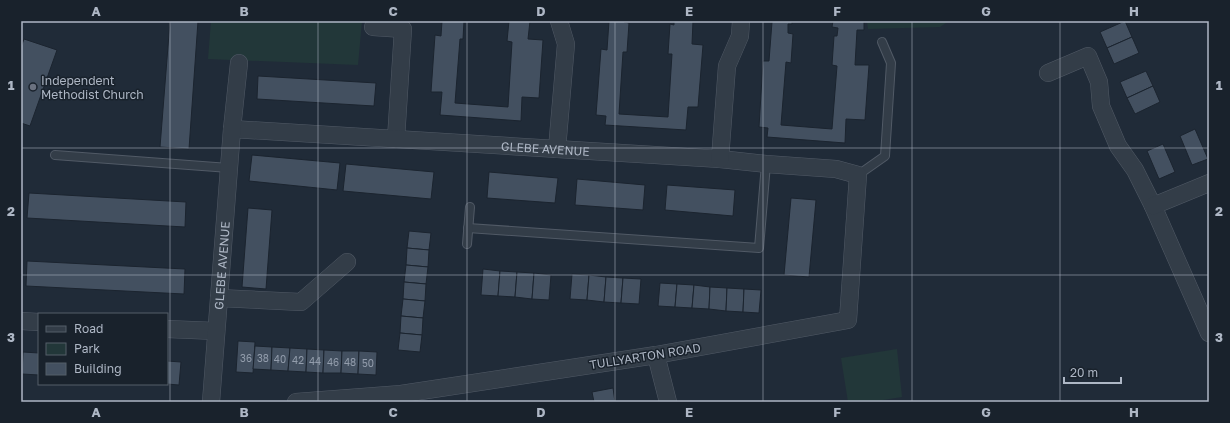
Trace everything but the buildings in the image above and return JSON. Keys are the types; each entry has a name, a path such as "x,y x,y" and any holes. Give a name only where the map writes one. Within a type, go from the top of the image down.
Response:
{"street":[{"path":"557,149 566,44 559,21"},
{"path":"720,159 727,66 740,36 741,21"},
{"path":"373,27 403,29 396,139"},
{"path":"1048,73 1088,56 1099,82 1101,106 1118,146 1135,170 1153,206 1209,332"},
{"name":"GLEBE AVENUE","path":"210,402 232,129 239,63"},
{"name":"GLEBE AVENUE","path":"232,129 720,159 766,164 836,168 858,175"},
{"name":"TULLYARTON ROAD","path":"296,402 402,398 656,355 848,320 858,175"},
{"path":"1153,206 1209,183"},
{"path":"219,298 301,302 347,262"},
{"path":"21,322 38,322"},
{"path":"168,329 216,331"},
{"path":"656,355 668,402"}],"lane":[{"path":"858,175 885,156 891,63 882,42"},
{"path":"55,156 229,168"},
{"path":"468,228 759,248 766,164"},
{"path":"467,244 470,207"}],"green space":[{"path":"211,21 362,21 358,65 208,59"},
{"path":"867,21 949,21 940,27 868,29"},
{"path":"897,349 902,397 871,402 848,402 841,358"}],"place":[{"name":"Independent Methodist Church","path":"33,87"}]}
